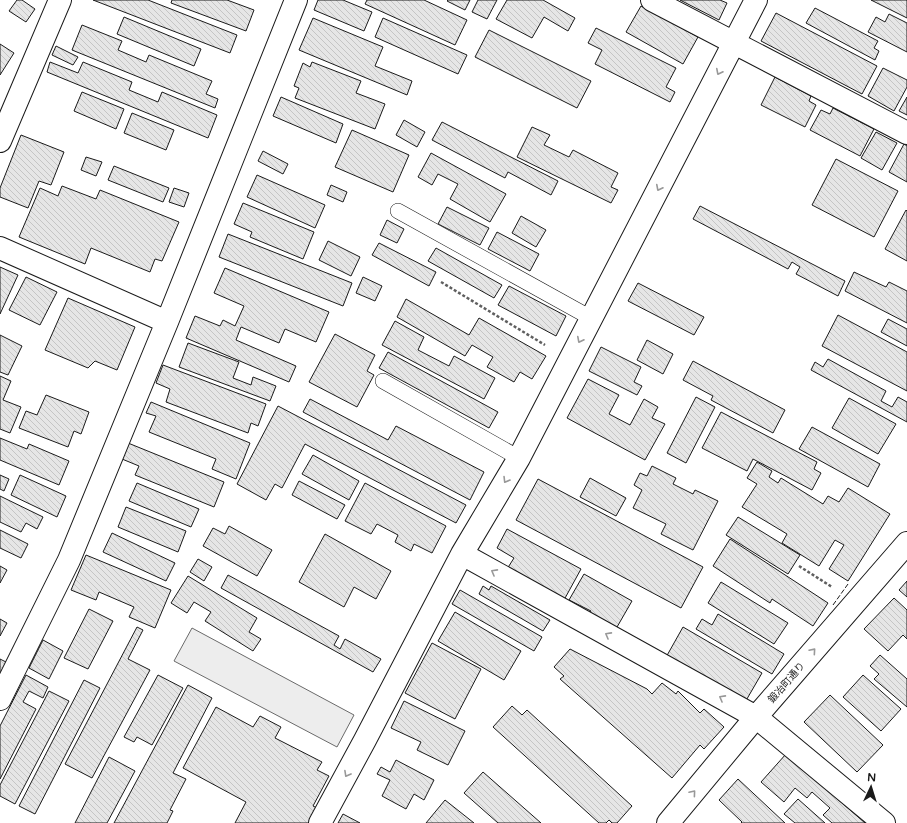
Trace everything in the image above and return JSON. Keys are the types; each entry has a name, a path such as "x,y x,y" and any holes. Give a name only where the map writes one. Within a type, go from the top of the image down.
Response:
{"street":[{"path":"0,141 60,0"},
{"path":"0,698 69,560 167,322 296,0"},
{"path":"652,0 907,133"},
{"path":"320,823 462,554 519,458 756,0"},
{"path":"0,248 167,322"},
{"name":"鍛冶町通り","path":"668,823 756,717 907,543"},
{"path":"462,554 756,717 884,823"}],"lane":[{"path":"398,211 591,318"},
{"path":"383,381 519,458"}],"path":[{"path":"441,282 570,360"},
{"path":"799,566 855,602"}],"shaded area":[{"path":"192,628 354,715 337,747 174,661"}],"building":[{"path":"17,0 22,0 35,9 26,22 9,11"},
{"path":"93,0 148,0 237,35 230,53"},
{"path":"172,0 227,0 254,10 246,31 171,3"},
{"path":"318,0 343,0 372,12 364,31 314,10"},
{"path":"367,0 424,0 467,20 455,45 365,4"},
{"path":"470,0 465,10 447,1"},
{"path":"478,0 497,0 487,19 472,12"},
{"path":"507,0 543,0 575,18 568,31 544,17 532,38 496,19"},
{"path":"680,0 720,0 727,3 719,20"},
{"path":"871,0 907,0 907,18"},
{"path":"641,6 698,37 683,64 626,32"},
{"path":"815,8 878,41 874,48 879,51 875,60 806,23"},
{"path":"776,13 877,66 862,94 761,41"},
{"path":"889,14 907,23 907,52 868,32 876,17 885,22"},
{"path":"124,17 201,49 194,66 117,34"},
{"path":"313,18 383,47 375,66 412,81 407,95 299,50"},
{"path":"383,18 467,55 458,74 375,37"},
{"path":"82,25 122,41 118,50 146,62 149,55 212,81 206,94 218,99 215,108 72,50"},
{"path":"596,28 676,68 666,87 675,92 670,102 595,64 602,50 588,43"},
{"path":"489,30 591,81 577,108 475,57"},
{"path":"0,44 14,53 0,75"},
{"path":"56,46 78,57 73,65 52,55"},
{"path":"50,62 78,73 83,62 132,82 129,90 158,102 162,92 217,115 208,138 47,72"},
{"path":"312,62 361,81 356,93 385,104 375,129 295,98 299,88 294,86 303,63 310,67"},
{"path":"883,68 907,80 907,87 894,111 868,96"},
{"path":"775,77 811,96 809,101 816,105 805,127 761,105"},
{"path":"82,92 124,109 116,129 74,111"},
{"path":"281,97 343,124 336,143 273,116"},
{"path":"907,97 907,115 899,111"},
{"path":"833,108 874,129 860,156 810,130 821,110 830,114"},
{"path":"132,113 174,130 166,150 124,133"},
{"path":"404,120 425,132 417,147 396,135"},
{"path":"442,122 558,181 551,195 508,172 505,178 432,140"},
{"path":"532,127 550,135 544,145 569,157 573,150 618,173 611,187 618,190 611,203 517,157"},
{"path":"352,130 409,155 393,192 335,167"},
{"path":"876,132 897,143 882,170 861,158"},
{"path":"21,135 64,152 51,185 39,181 28,208 0,197 0,188"},
{"path":"904,144 907,146 907,182 889,172"},
{"path":"263,151 288,164 283,174 258,161"},
{"path":"431,153 506,194 490,222 450,199 458,184 438,174 432,185 418,177"},
{"path":"86,157 102,162 96,176 81,170"},
{"path":"836,159 898,191 874,237 812,205"},
{"path":"114,166 169,188 163,202 108,180"},
{"path":"257,175 325,205 315,228 247,197"},
{"path":"331,185 347,192 343,202 327,195"},
{"path":"62,186 96,199 100,190 179,222 162,261 155,259 150,272 91,248 85,264 19,237 40,188 58,196"},
{"path":"174,188 189,193 184,207 169,202"},
{"path":"243,203 314,232 303,259 250,237 252,232 234,224"},
{"path":"700,206 845,281 838,296 796,274 800,267 792,262 788,269 693,219"},
{"path":"447,207 489,228 480,245 438,224"},
{"path":"906,210 907,211 907,261 885,249"},
{"path":"521,216 546,230 536,247 512,233"},
{"path":"387,220 404,229 397,243 380,235"},
{"path":"497,232 539,254 530,271 488,249"},
{"path":"228,234 352,283 343,306 219,257"},
{"path":"328,241 360,257 351,276 319,260"},
{"path":"379,243 436,272 429,286 372,255"},
{"path":"436,248 502,285 494,298 428,261"},
{"path":"0,267 18,275 0,314"},
{"path":"225,268 329,312 316,342 285,329 279,343 241,327 236,340 296,366 289,382 186,338 195,316 220,326 223,320 235,326 244,306 214,293"},
{"path":"854,272 886,287 889,282 907,291 907,323 845,291"},
{"path":"26,277 57,292 40,325 9,310"},
{"path":"363,277 382,286 375,301 356,293"},
{"path":"638,283 704,317 694,335 628,301"},
{"path":"509,286 566,316 556,336 498,305"},
{"path":"68,298 135,327 117,370 95,361 88,368 45,350"},
{"path":"406,299 469,335 479,318 546,356 532,379 520,372 514,382 487,367 493,357 472,345 465,356 397,317"},
{"path":"838,315 907,352 907,391 822,346"},
{"path":"888,319 907,329 907,346 881,332"},
{"path":"395,321 424,337 418,350 449,366 454,356 495,378 484,399 382,345"},
{"path":"335,334 375,355 367,371 374,375 357,407 309,382"},
{"path":"0,335 22,346 8,375 0,372"},
{"path":"647,340 673,354 663,374 637,360"},
{"path":"188,343 239,362 233,378 251,385 253,377 276,386 270,401 179,367"},
{"path":"601,347 641,367 634,382 642,386 637,395 589,371"},
{"path":"388,352 498,412 489,428 379,368"},
{"path":"828,359 886,391 881,401 892,407 898,397 907,402 907,422 811,370 815,362 823,367"},
{"path":"693,361 785,410 773,433 711,400 713,396 683,380"},
{"path":"163,365 266,404 258,426 251,423 248,433 166,402 170,389 156,383"},
{"path":"0,376 11,381 3,400 21,407 10,433 0,429"},
{"path":"588,379 619,395 609,414 630,425 644,399 658,407 652,418 665,424 645,460 567,418"},
{"path":"46,395 89,412 81,434 74,431 68,447 19,428 26,411 37,415"},
{"path":"696,397 715,407 686,463 667,453"},
{"path":"849,398 896,424 878,454 832,428"},
{"path":"310,399 388,440 396,426 484,472 470,500 303,412"},
{"path":"151,402 250,443 236,479 212,469 216,459 149,432 156,416 146,413"},
{"path":"278,406 466,505 456,523 305,444 282,488 275,484 266,500 237,484"},
{"path":"721,412 817,462 814,469 821,473 812,490 753,459 747,471 702,448"},
{"path":"812,427 880,464 868,487 799,449"},
{"path":"0,438 27,449 29,444 69,461 59,485 0,460"},
{"path":"128,443 224,482 214,507 135,475 139,466 122,459"},
{"path":"313,455 359,481 349,500 302,474"},
{"path":"757,462 772,471 769,477 778,483 781,478 823,504 828,496 839,502 848,488 890,514 848,581 829,569 844,545 835,540 819,566 782,543 787,534 742,507 757,484 747,478"},
{"path":"652,466 676,478 673,484 693,494 695,490 718,501 693,550 661,534 666,524 633,508 642,490 634,485 640,473 647,476"},
{"path":"0,475 9,479 4,491 0,489"},
{"path":"20,475 66,496 57,517 11,495"},
{"path":"590,478 626,498 616,516 580,497"},
{"path":"538,479 703,567 681,608 516,520"},
{"path":"299,481 345,505 337,519 292,495"},
{"path":"137,483 199,509 191,527 129,501"},
{"path":"365,483 446,526 432,553 414,544 411,551 395,542 398,535 377,524 371,534 345,521"},
{"path":"0,496 43,517 37,529 26,523 21,532 0,522"},
{"path":"126,507 186,531 178,552 118,527"},
{"path":"738,517 800,555 788,574 726,535"},
{"path":"229,526 272,550 257,576 203,546 213,528 225,534"},
{"path":"507,529 581,569 564,600 507,569 514,558 497,548"},
{"path":"0,530 28,544 21,558 0,548"},
{"path":"112,533 175,563 166,581 103,552"},
{"path":"325,534 391,571 376,599 354,587 344,607 299,582"},
{"path":"730,539 828,603 813,626 772,599 770,603 713,566"},
{"path":"86,555 171,590 155,628 129,617 134,607 99,592 96,600 71,590"},
{"path":"198,559 212,567 204,581 190,572"},
{"path":"0,566 7,570 0,583"},
{"path":"584,574 632,601 613,634 586,619 591,611 569,600"},
{"path":"228,575 339,636 334,645 340,649 345,639 381,659 373,672 221,588"},
{"path":"188,576 257,618 249,632 261,639 253,651 205,621 211,612 194,602 187,613 171,603"},
{"path":"907,581 907,597 899,590"},
{"path":"721,582 788,623 774,644 708,603"},
{"path":"483,586 489,590 491,586 550,620 543,631 479,594"},
{"path":"460,590 542,637 534,651 452,604"},
{"path":"894,598 907,610 907,639 903,635 888,651 864,629"},
{"path":"89,609 113,621 88,669 64,658"},
{"path":"455,612 521,651 504,680 438,641"},
{"path":"718,614 784,654 772,674 696,629 702,619 712,625"},
{"path":"0,619 7,623 0,636"},
{"path":"137,627 143,630 128,659 150,670 92,778 65,764"},
{"path":"683,627 762,673 744,704 665,659"},
{"path":"43,640 63,651 49,679 29,668"},
{"path":"432,643 481,669 455,719 405,693"},
{"path":"570,649 647,689 652,694 662,683 676,694 678,691 700,713 704,709 724,727 704,749 700,745 672,778 560,679 564,676 554,667"},
{"path":"880,655 907,679 907,707 874,679 879,674 870,666"},
{"path":"0,659 10,664 0,685"},
{"path":"26,675 48,687 43,698 29,691 23,702 36,709 0,779 0,726"},
{"path":"158,675 183,688 152,745 137,737 134,742 124,737"},
{"path":"863,675 901,709 881,731 843,697"},
{"path":"84,680 100,688 35,814 19,806"},
{"path":"188,685 212,698 173,773 186,779 170,810 173,811 167,823 114,823"},
{"path":"49,691 69,701 15,804 0,796 0,785"},
{"path":"830,695 883,745 857,772 804,722"},
{"path":"404,701 465,731 448,765 417,750 421,742 391,728"},
{"path":"512,706 522,715 527,710 632,806 617,823 612,823 609,820 606,823 599,823 493,727"},
{"path":"216,707 253,727 260,716 281,727 275,738 322,762 317,770 329,776 313,806 317,808 309,823 235,823 246,802 183,768"},
{"path":"786,754 865,823 832,823 823,815 830,808 812,792 807,798 795,788 784,802 761,782"},
{"path":"109,757 135,771 107,823 75,823"},
{"path":"396,760 434,780 424,800 414,794 406,809 382,796 390,780 377,774 381,767 390,772"},
{"path":"483,772 541,823 498,823 464,793"},
{"path":"738,779 785,823 741,823 742,822 719,800"},
{"path":"798,799 825,823 795,823 784,814"},
{"path":"445,800 474,823 426,823"},
{"path":"343,814 360,823 338,823"}],"fence":[{"path":"833,605 848,584"}]}
